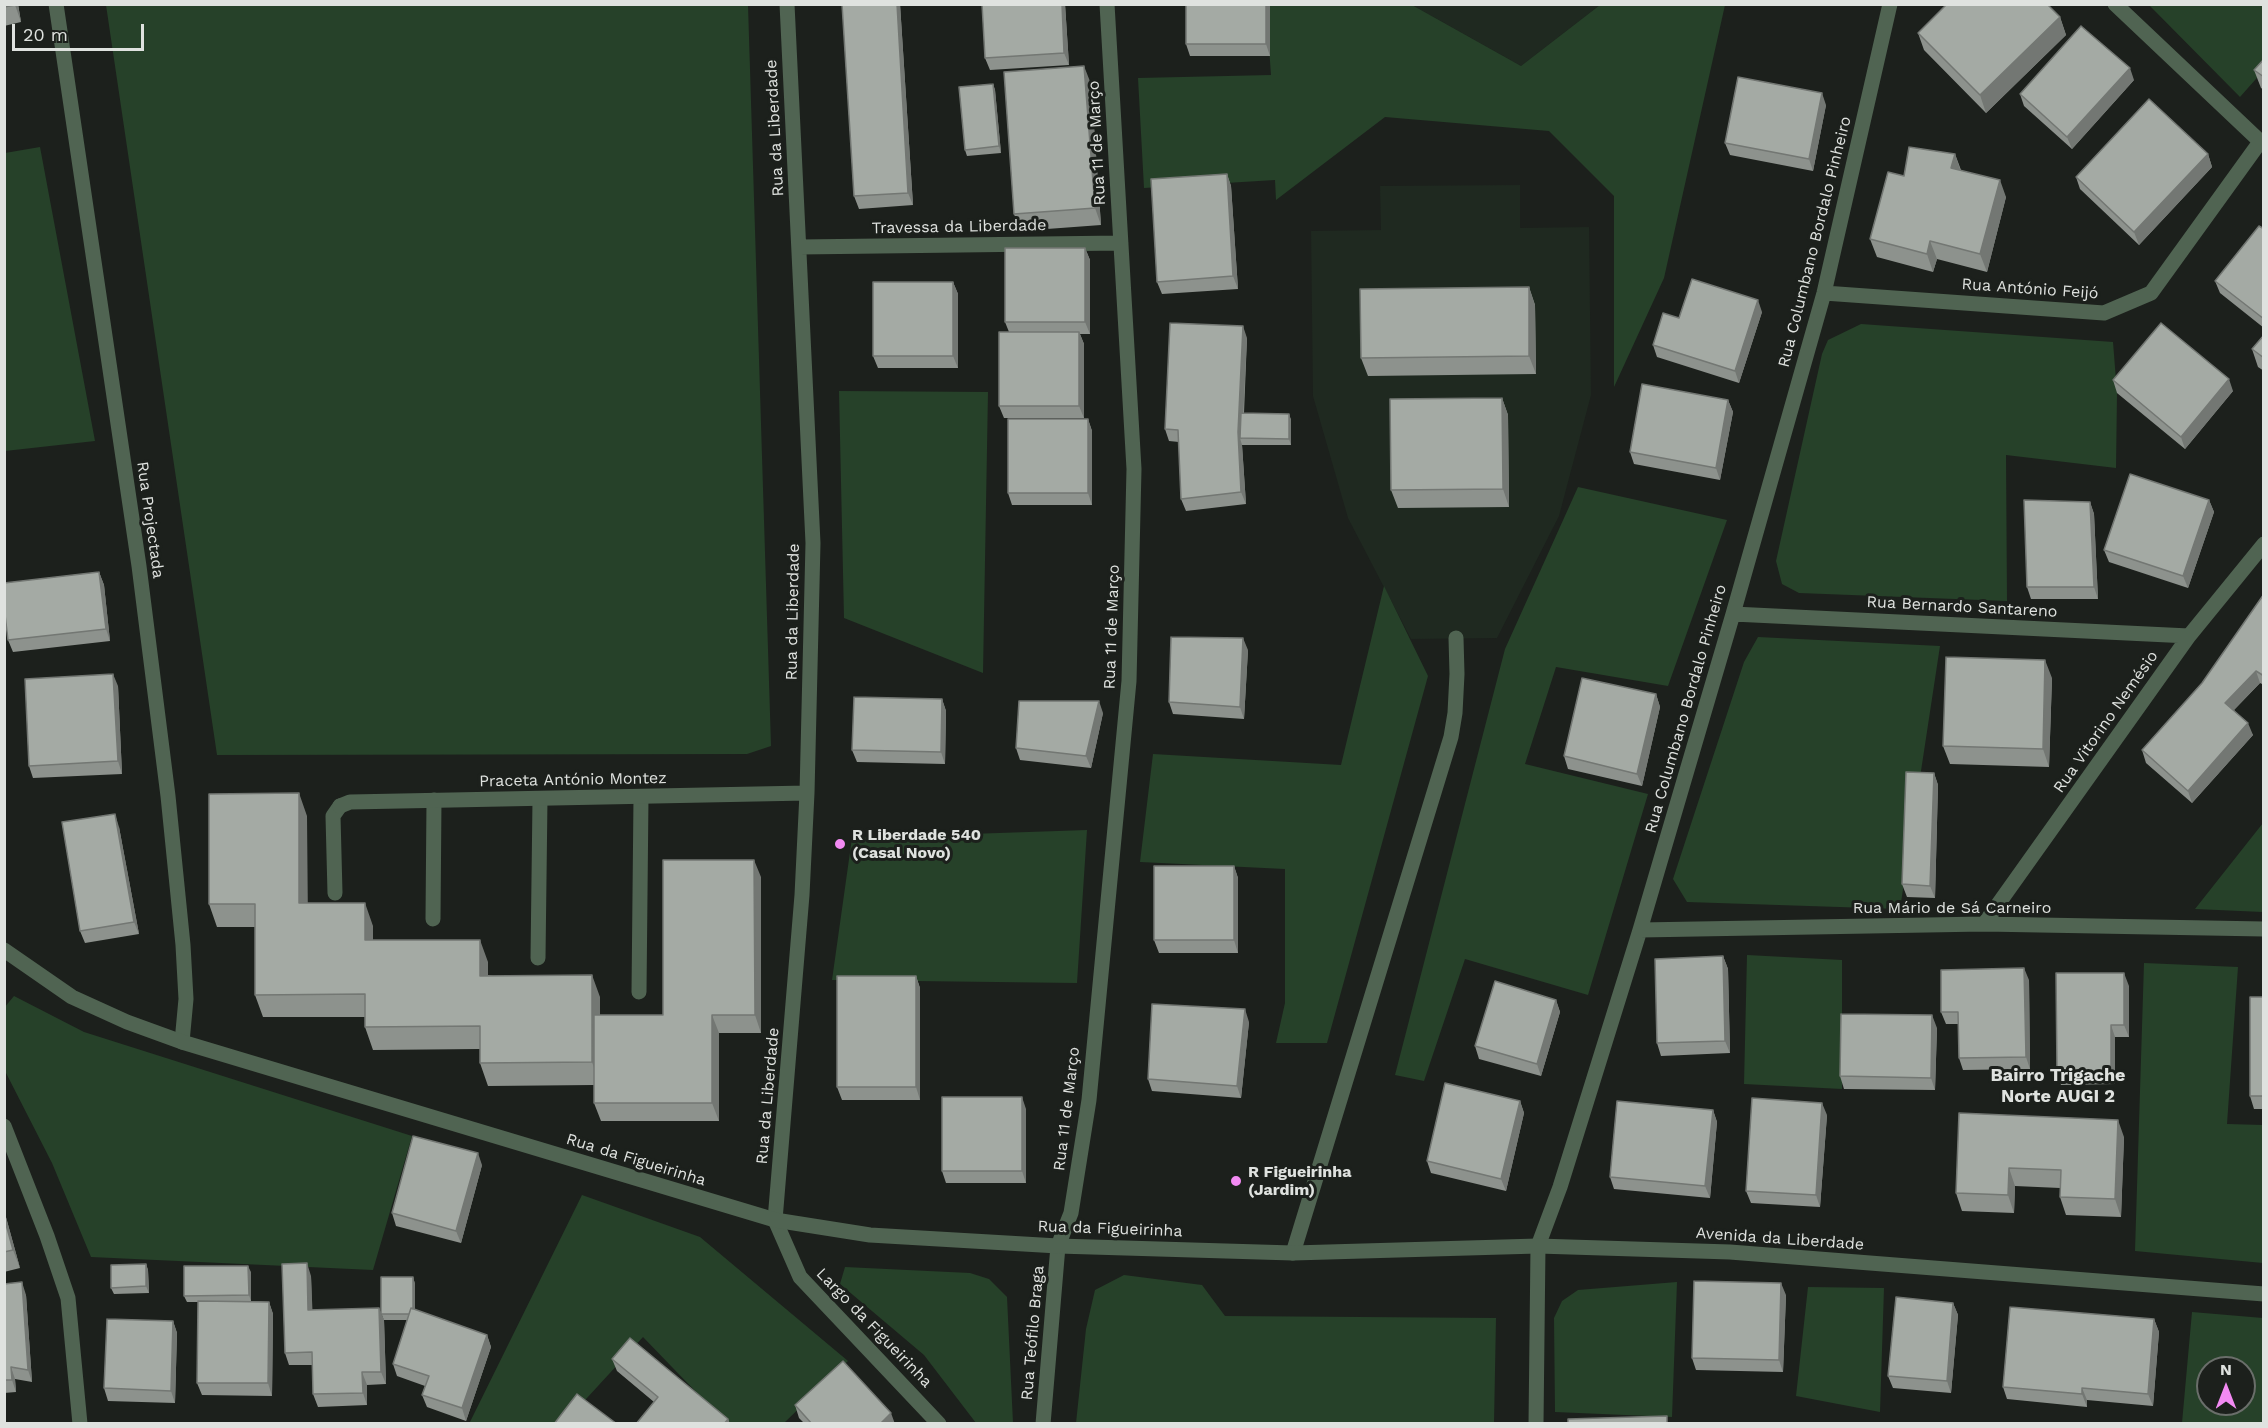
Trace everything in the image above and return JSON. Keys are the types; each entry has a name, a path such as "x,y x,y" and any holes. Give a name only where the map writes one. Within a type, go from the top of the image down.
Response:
{"street":[{"name":"Rua Projectada","path":"56,4 138,554 168,796 183,945 186,999 182,1042"},
{"name":"Rua da Liberdade","path":"775,1220 799,942 807,793 813,543 787,4"},
{"name":"Rua 11 de Março","path":"1058,1246 1071,1213 1089,1100 1129,681 1134,469 1107,4"},
{"name":"Rua Columbano Bordalo Pinheiro","path":"1536,1424 1538,1246 1560,1187 1640,930 1824,293 1890,4"},
{"path":"2115,4 2262,143"},
{"name":"Rua António Feijó","path":"1824,293 2104,313 2151,293 2262,143"},
{"name":"Travessa da Liberdade","path":"799,247 1121,243"},
{"name":"Rua Vitorino Nemésio","path":"1984,924 2189,636 2264,544"},
{"name":"Rua Bernardo Santareno","path":"1733,614 2189,636"},
{"path":"1293,1253 1451,737 1458,674 1456,638"},
{"name":"Praceta António Montez","path":"335,893 333,816 340,806 350,802 807,793"},
{"path":"639,992 641,797"},
{"path":"538,958 540,799"},
{"path":"433,919 434,800"},
{"name":"Rua Mário de Sá Carneiro","path":"1640,930 1984,924 2264,929"},
{"name":"Rua da Figueirinha","path":"4,950 72,997 127,1022 182,1042 775,1220 870,1235 1058,1246 1293,1253"},
{"path":"4,1126 47,1236 68,1298 80,1424"},
{"name":"Largo da Figueirinha","path":"775,1220 800,1277 939,1424"},
{"name":"Rua Teófilo Braga","path":"1043,1424 1058,1246"},
{"name":"Avenida da Liberdade","path":"1293,1253 1538,1246 1730,1252 2264,1294"}],"shaded area":[{"path":"1412,5 1600,5 1521,66"},
{"path":"1520,185 1520,228 1589,227 1591,395 1559,516 1497,638 1411,639 1348,518 1313,396 1311,231 1381,230 1380,186"}],"green space":[{"path":"106,5 748,5 771,746 747,754 217,755"},
{"path":"1266,5 1412,5 1521,66 1600,5 1725,5 1664,278 1614,387 1614,196 1549,131 1385,117 1276,200 1275,180 1144,188 1138,78 1271,75"},
{"path":"2149,5 2263,5 2263,71 2240,97"},
{"path":"40,147 95,441 5,451 5,153"},
{"path":"1861,324 2113,342 2117,393 2116,468 2006,455 2007,601 1799,593 1782,584 1776,561 1822,354 1828,340"},
{"path":"839,391 988,392 983,673 844,618"},
{"path":"1578,487 1727,520 1668,686 1556,667 1525,764 1648,794 1588,995 1465,959 1424,1081 1395,1075 1505,649"},
{"path":"1384,586 1428,676 1327,1043 1276,1043 1285,1003 1285,869 1140,862 1153,754 1341,765"},
{"path":"1758,637 1940,646 1900,909 1687,902 1673,879 1744,662"},
{"path":"2263,823 2263,912 2195,909"},
{"path":"1087,830 1077,983 832,980 852,838"},
{"path":"1747,955 1842,960 1842,1089 1744,1084"},
{"path":"2144,963 2238,967 2227,1124 2263,1125 2263,1263 2135,1251"},
{"path":"14,996 84,1032 412,1136 373,1270 91,1257 52,1163 5,1071 4,1008"},
{"path":"582,1195 700,1237 848,1361 784,1423 726,1423 643,1337 564,1423 469,1424"},
{"path":"845,1267 970,1273 989,1279 1007,1297 1013,1423 976,1423 924,1355 840,1284"},
{"path":"1124,1275 1202,1285 1225,1316 1496,1318 1494,1423 1076,1423 1086,1329 1095,1290"},
{"path":"1677,1282 1672,1417 1555,1412 1554,1318 1562,1301 1578,1290"},
{"path":"1808,1287 1884,1288 1880,1412 1796,1396"},
{"path":"2192,1312 2263,1318 2263,1423 2182,1423"}],"building":[{"path":"842,4 897,4 908,193 854,196"},
{"path":"982,4 1062,4 1064,53 985,58"},
{"path":"1186,4 1266,4 1266,44 1186,44"},
{"path":"1947,4 2047,4 2060,17 1980,95 1918,33"},
{"path":"2081,26 2130,68 2067,137 2020,94"},
{"path":"2264,59 2264,77 2254,70"},
{"path":"1084,66 1095,208 1014,214 1004,72"},
{"path":"1738,77 1822,93 1809,159 1725,143"},
{"path":"993,84 999,146 965,150 959,87"},
{"path":"2149,99 2208,154 2134,232 2076,177"},
{"path":"1909,147 1955,154 1951,168 2000,180 1980,254 1930,241 1927,254 1870,239 1888,172 1904,176"},
{"path":"1227,174 1233,276 1157,282 1151,179"},
{"path":"2259,226 2264,229 2264,319 2215,281"},
{"path":"1005,248 1085,248 1085,322 1005,322"},
{"path":"1692,279 1758,300 1735,371 1653,345 1663,313 1679,318"},
{"path":"873,282 953,282 953,356 873,356"},
{"path":"1529,287 1529,356 1361,358 1360,289"},
{"path":"1170,323 1243,326 1238,432 1241,492 1181,499 1178,430 1165,429"},
{"path":"2161,323 2229,379 2181,437 2113,380"},
{"path":"999,332 1079,332 1079,406 999,406"},
{"path":"2264,335 2264,358 2252,349"},
{"path":"1642,384 1728,400 1716,468 1630,452"},
{"path":"1502,398 1503,489 1391,490 1390,399"},
{"path":"1241,413 1289,414 1289,439 1240,438"},
{"path":"1008,419 1088,419 1088,493 1008,493"},
{"path":"2130,474 2209,500 2183,576 2104,550"},
{"path":"2024,500 2090,502 2094,587 2027,587"},
{"path":"99,572 106,629 8,640 4,583"},
{"path":"2264,594 2264,676 2256,671 2225,703 2248,723 2188,791 2142,750 2202,683"},
{"path":"1171,637 1243,638 1240,707 1169,702"},
{"path":"1946,657 2045,660 2043,749 1943,746"},
{"path":"113,674 118,761 29,766 25,679"},
{"path":"1582,678 1656,694 1637,774 1564,756"},
{"path":"854,697 942,699 941,752 852,750"},
{"path":"1019,701 1099,701 1086,756 1016,748"},
{"path":"1906,772 1934,773 1930,886 1902,884"},
{"path":"299,793 299,903 365,903 365,940 480,940 480,976 592,975 592,1062 480,1063 480,1026 365,1027 365,994 255,995 255,904 209,904 209,794"},
{"path":"115,814 134,922 80,931 62,822"},
{"path":"663,860 754,860 755,1015 712,1015 712,1103 594,1103 594,1015 663,1015"},
{"path":"1154,866 1234,866 1234,940 1154,940"},
{"path":"1723,956 1725,1041 1657,1043 1655,959"},
{"path":"2024,968 2026,1057 1959,1058 1958,1012 1941,1012 1941,970"},
{"path":"2056,973 2124,973 2124,1025 2111,1025 2111,1072 2057,1073"},
{"path":"837,976 916,976 916,1087 837,1087"},
{"path":"1495,981 1556,1000 1537,1064 1475,1046"},
{"path":"2250,997 2264,997 2264,1096 2250,1096"},
{"path":"1152,1004 1245,1009 1237,1086 1148,1079"},
{"path":"1841,1014 1932,1015 1931,1078 1840,1076"},
{"path":"1445,1083 1520,1101 1501,1179 1427,1161"},
{"path":"942,1097 1022,1097 1022,1171 942,1171"},
{"path":"1752,1098 1822,1103 1816,1195 1746,1191"},
{"path":"1617,1101 1713,1110 1705,1186 1610,1177"},
{"path":"1959,1113 2118,1120 2115,1199 2060,1197 2061,1170 2009,1168 2008,1195 1956,1193"},
{"path":"413,1136 478,1153 456,1231 392,1213"},
{"path":"4,1217 13,1250 4,1252"},
{"path":"307,1263 308,1310 379,1308 381,1372 362,1372 363,1393 313,1394 312,1352 285,1353 282,1264"},
{"path":"146,1264 146,1286 111,1288 111,1265"},
{"path":"184,1266 248,1266 249,1295 184,1296"},
{"path":"381,1277 413,1277 413,1309 411,1308 409,1314 381,1314"},
{"path":"1694,1281 1781,1283 1779,1360 1692,1358"},
{"path":"22,1282 28,1370 11,1367 12,1380 4,1380 4,1284"},
{"path":"1896,1297 1953,1303 1947,1381 1888,1376"},
{"path":"198,1301 269,1302 268,1383 197,1383"},
{"path":"2010,1307 2154,1319 2148,1394 2082,1388 2082,1394 2003,1387"},
{"path":"411,1308 487,1335 462,1408 422,1395 429,1376 393,1364"},
{"path":"107,1319 173,1321 171,1391 104,1388"},
{"path":"630,1338 728,1419 724,1424 636,1424 658,1397 612,1359"},
{"path":"843,1361 891,1413 880,1424 812,1424 795,1405"},
{"path":"577,1394 617,1424 554,1424"},
{"path":"1667,1416 1667,1424 1568,1424 1568,1419"}],"place":[{"name":"R Liberdade 540 (Casal Novo)","path":"840,844"},
{"name":"R Figueirinha (Jardim)","path":"1236,1181"}],"district":[{"name":"Bairro Trigache Norte AUGI 2","path":"2058,1086"}]}
